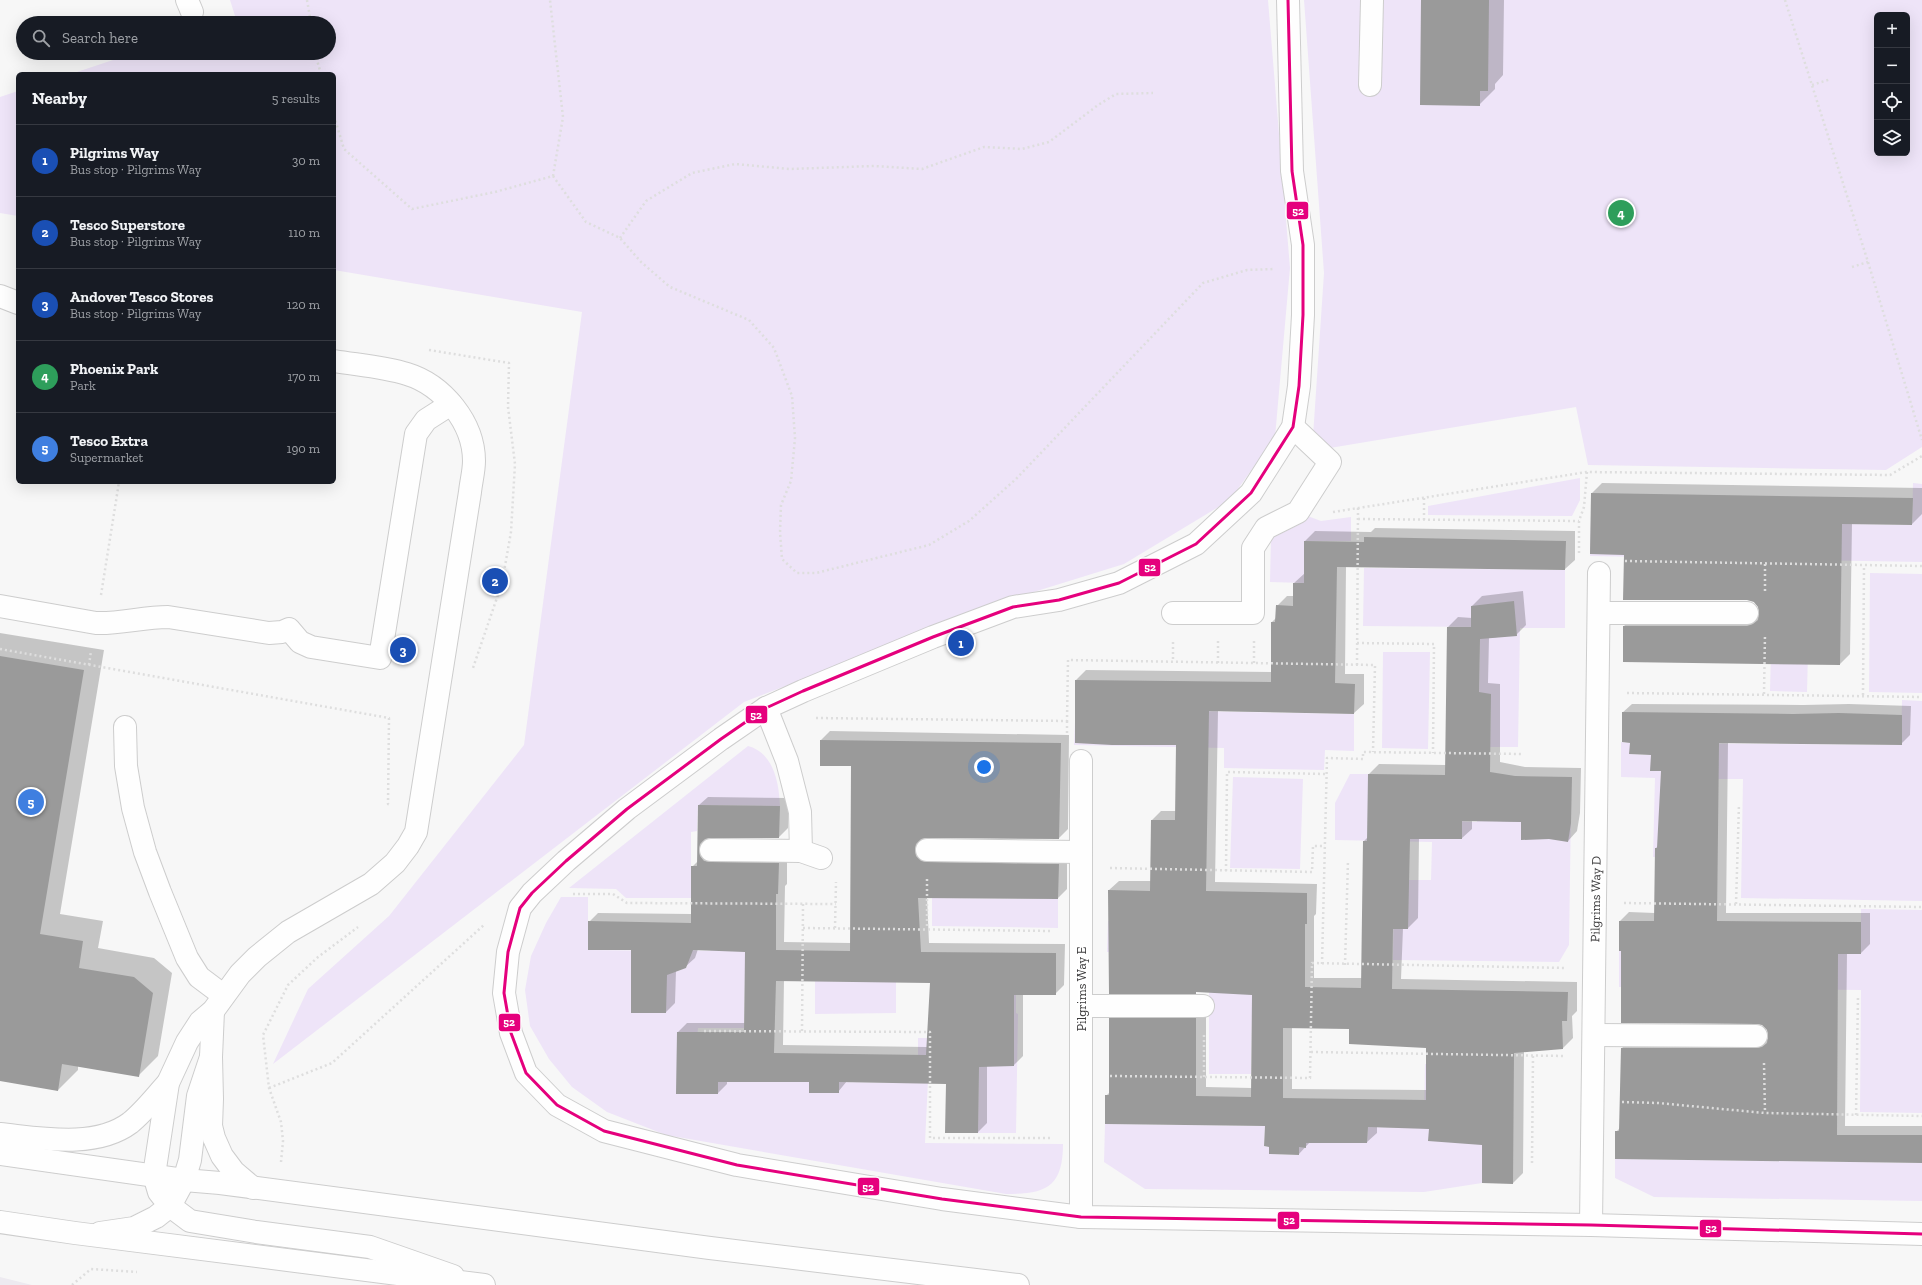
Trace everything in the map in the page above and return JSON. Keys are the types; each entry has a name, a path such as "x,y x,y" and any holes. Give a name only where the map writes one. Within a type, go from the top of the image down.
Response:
{"street":[{"path":"1288,0 1292,171 1303,245 1303,315 1299,386 1292,427 1251,493 1196,544 1119,583 1059,600 1013,607 933,637 766,708 721,739 627,809 566,861 526,901 508,952 504,993 511,1033 526,1073 557,1105 604,1131 738,1165 942,1199 1081,1217 1591,1224 1912,1234"},
{"path":"1370,85 1372,0"},
{"path":"0,296 16,302"},
{"path":"336,361 407,374 425,382 452,404 466,428 472,442 474,462 416,832 408,846 395,863 371,884 288,932 257,957 240,974 218,1003 200,1022 187,1042 168,1083 154,1175 159,1192 170,1206 190,1221 256,1232 370,1247 478,1284"},
{"path":"0,606 96,623 112,623 152,617 168,617 270,633 282,632 289,629 300,642 311,647 380,658 416,434 426,420 452,404"},
{"path":"1172,614 1253,613 1253,548 1266,528 1298,512 1330,462 1292,427"},
{"name":"Pilgrims Way D","path":"1591,1224 1599,573"},
{"path":"1599,613 1747,613"},
{"path":"766,708 787,761 800,812 801,851"},
{"path":"75,1233 111,1232 134,1228 156,1217 170,1206 184,1180 190,1160 198,1096 210,1057 218,1003 187,958 145,852 133,808 126,766 124,727"},
{"name":"Pilgrims Way E","path":"1081,761 1081,1217"},
{"path":"712,850 801,851 821,858"},
{"path":"927,850 1081,860"},
{"path":"1081,1006 1203,1006"},
{"path":"1594,1035 1756,1036"},
{"path":"210,1057 212,1099 210,1126 222,1156 234,1172 253,1188"},
{"path":"0,1134 80,1140 118,1130 130,1122 168,1083"},
{"path":"0,1154 184,1180 710,1248 1018,1285"},
{"path":"0,1222 75,1233 478,1284"}],"path":[{"path":"307,0 310,16"},
{"path":"550,0 563,117 553,176 586,222 620,238 641,262 670,287 749,320 774,348 792,396 795,438 791,481 781,505 780,532 782,559 797,573 816,573 929,545 962,525 1016,479 1203,283 1247,270 1303,267"},
{"path":"1786,0 1922,440"},
{"path":"317,60 320,72"},
{"path":"1812,85 1831,79"},
{"path":"620,238 646,201 692,173 735,164 790,168 874,166 922,169 984,147 1022,149 1049,142 1092,109 1116,94 1154,93"},
{"path":"336,123 344,149 412,209 495,192 553,176"},
{"path":"1852,267 1868,262"},
{"path":"1305,501 1323,514 1587,472 1890,475 1922,456"},
{"path":"1578,560 1578,521 1584,508 1587,472"},
{"path":"0,649 89,665 119,484"},
{"path":"1424,498 1424,520"},
{"path":"1357,665 1358,508"},
{"path":"1358,518 1578,521"},
{"path":"1624,561 1922,566"},
{"path":"1863,695 1864,565"},
{"path":"1357,643 1434,644 1433,753"},
{"path":"803,691 814,718 1067,720 1068,660 1375,665 1373,752"},
{"path":"1598,692 1922,697"},
{"path":"1322,964 1327,758 1363,759 1363,752 1521,754"},
{"path":"1226,871 1227,772 1326,774"},
{"path":"1736,904 1739,804"},
{"path":"1081,860 1226,871 1312,872 1313,846 1325,846"},
{"path":"927,850 927,929"},
{"path":"821,858 836,858 835,928"},
{"path":"1345,964 1348,860"},
{"path":"359,926 318,957 288,985 263,1035 270,1088 332,1063 491,918 526,901 613,894 626,903 836,904"},
{"path":"1595,903 1922,907"},
{"path":"802,1031 803,904"},
{"path":"803,928 1081,931"},
{"path":"1109,1076 1310,1078 1312,963 1565,968 1577,961 1594,961"},
{"path":"1856,1115 1858,996"},
{"path":"704,1031 930,1032 930,1138 1081,1138"},
{"path":"1756,1036 1764,1036 1765,1113"},
{"path":"1204,1048 1204,1077"},
{"path":"1310,1052 1593,1057"},
{"path":"1532,1163 1533,1056"},
{"path":"1593,1102 1658,1102 1765,1113 1922,1116"}],"shaded area":[{"path":"230,0 1268,0 1290,268 1275,437 1230,500 1124,564 1024,595 744,702 273,1064 308,989 389,916 524,745 582,312 336,270 336,72 77,72 113,60 336,60 336,16 235,16"},
{"path":"1304,0 1922,0 1922,447 1886,470 1588,465 1576,407 1312,451 1324,273"},
{"path":"16,92 16,216 0,213 0,97"},
{"path":"1580,478 1580,500 1572,516 1428,515 1428,506"},
{"path":"1913,483 1922,484 1922,562 1590,556 1591,520 1912,525"},
{"path":"1305,515 1321,521 1351,517 1351,541 1304,541 1304,583 1270,582 1271,536"},
{"path":"1364,568 1565,570 1565,628 1520,628 1518,747 1490,747 1491,710 1479,706 1480,627 1363,626"},
{"path":"1870,573 1922,574 1922,693 1869,692"},
{"path":"1772,610 1808,653 1807,692 1770,691"},
{"path":"1383,652 1430,652 1428,749 1382,748"},
{"path":"1902,700 1922,701 1922,901 1741,898 1743,779 1703,779 1677,857 1653,857 1655,778 1621,777 1621,742 1630,743 1630,754 1649,755 1650,743 1901,745"},
{"path":"1194,711 1354,714 1354,751 1325,750 1324,770 1224,768 1224,748 1074,745 1075,722 1093,722"},
{"path":"748,746 764,755 769,762 776,779 780,806 698,805 697,831 691,832 691,898 626,898 616,889 569,888"},
{"path":"1350,774 1368,774 1368,804 1452,821 1477,822 1478,806 1571,807 1569,945 1559,962 1393,960 1394,880 1431,880 1432,842 1335,840 1335,803"},
{"path":"1233,777 1303,779 1300,869 1230,868"},
{"path":"561,897 588,897 588,950 670,951 678,971 687,967 688,950 710,951 746,908 744,1028 698,1028 696,1052 695,1032 677,1032 677,1094 718,1094 718,1081 809,1082 809,1093 838,1093 839,1082 918,1083 918,1038 930,1038 925,1143 1063,1144 1060,1170 1055,1179 1049,1186 1041,1190 1020,1194 1006,1194 666,1135 607,1112 572,1087 549,1059 530,1026 525,990 531,956 546,923"},
{"path":"932,898 1058,899 1058,928 932,926"},
{"path":"1861,909 1922,910 1922,1113 1860,1112 1861,990 1619,987 1619,951 1861,954"},
{"path":"1108,921 1147,921 1253,953 1251,1074 1209,1074 1209,953 1107,952"},
{"path":"815,981 896,982 896,1013 815,1014"},
{"path":"1016,983 1016,1013 1018,1014 1016,1133 978,1133 979,1014"},
{"path":"1425,1064 1483,1064 1482,1183 1424,1192 1145,1189 1104,1162 1105,1124 1265,1126 1264,1146 1269,1147 1269,1154 1299,1155 1299,1147 1306,1148 1306,1127 1344,1127 1344,1143 1367,1143 1368,1127 1424,1128"},
{"path":"1615,1159 1922,1163 1922,1201 1654,1197 1615,1178"},
{"path":"0,1277 32,1285 0,1285"}],"building":[{"path":"1421,0 1489,0 1488,91 1480,91 1480,106 1420,105"},
{"path":"1591,493 1913,498 1912,525 1842,524 1840,665 1623,662 1623,626 1747,626 1758,620 1758,607 1754,602 1747,600 1623,600 1624,555 1590,554"},
{"path":"1364,537 1566,541 1565,570 1337,567 1335,683 1355,684 1354,714 1209,711 1206,891 1307,893 1307,924 1305,924 1305,987 1361,988 1363,841 1367,841 1368,774 1445,775 1447,627 1471,627 1471,606 1514,601 1517,636 1480,639 1479,692 1491,694 1490,772 1515,776 1572,777 1571,823 1568,842 1549,839 1521,840 1521,822 1462,821 1462,839 1410,839 1408,929 1393,929 1392,989 1568,992 1567,1021 1562,1021 1563,1049 1514,1053 1513,1184 1482,1183 1482,1145 1428,1141 1429,1129 1368,1127 1367,1143 1306,1143 1306,1148 1299,1147 1299,1155 1269,1154 1269,1147 1264,1146 1265,1126 1105,1124 1105,1095 1109,1095 1109,1018 1196,1018 1196,1096 1251,1097 1252,995 1196,992 1196,994 1109,994 1108,890 1150,891 1151,820 1175,820 1176,745 1112,745 1075,743 1075,680 1271,682 1271,622 1275,622 1276,605 1293,606 1293,583 1304,583 1304,541 1364,542","holes":["1283,1028 1349,1029 1349,1044 1426,1048 1426,1100 1283,1098"]},
{"path":"0,656 84,670 40,934 83,941 79,968 134,977 153,993 139,1077 62,1064 58,1091 0,1081"},
{"path":"1622,712 1793,714 1839,713 1902,715 1902,745 1719,743 1717,921 1861,922 1861,954 1838,954 1837,1135 1922,1135 1922,1163 1615,1159 1615,1131 1619,1131 1621,1048 1756,1048 1762,1047 1767,1043 1768,1036 1767,1030 1762,1025 1756,1024 1621,1023 1621,951 1619,951 1619,921 1654,921 1655,848 1657,848 1661,771 1650,771 1651,755 1629,754 1630,743 1622,742"},
{"path":"820,740 1061,743 1059,839 927,838 921,839 916,844 916,856 921,861 927,862 1059,864 1058,899 918,898 921,952 1056,953 1056,995 1014,995 1014,1066 979,1067 978,1133 945,1133 946,1084 839,1082 839,1093 809,1093 809,1082 718,1082 718,1094 676,1094 677,1032 744,1032 745,952 693,950 686,968 667,975 666,1013 631,1013 631,950 588,950 588,921 691,923 691,866 697,866 698,805 780,806 779,838 705,839 700,844 700,856 704,861 711,862 779,863 778,894 776,894 776,950 850,951 851,766 820,766","holes":["776,981 930,983 926,1055 774,1053"]}],"transit line":[{"name":"52","path":"1288,0 1292,171 1303,245 1303,315 1299,386 1293,427 1251,493 1196,544 1119,583 1059,600 1013,607 933,637 766,708 721,739 627,809 566,861 532,893 520,908 508,952 504,993 511,1033 526,1073 557,1105 604,1131 737,1165 942,1199 1081,1217 1591,1225 1922,1234"}],"place":[{"name":"Phoenix Park","path":"1621,213"},
{"name":"Tesco Superstore","path":"495,581"},
{"name":"Pilgrims Way","path":"961,643"},
{"name":"Andover Tesco Stores","path":"403,650"},
{"name":"Tesco Extra","path":"31,802"}]}
